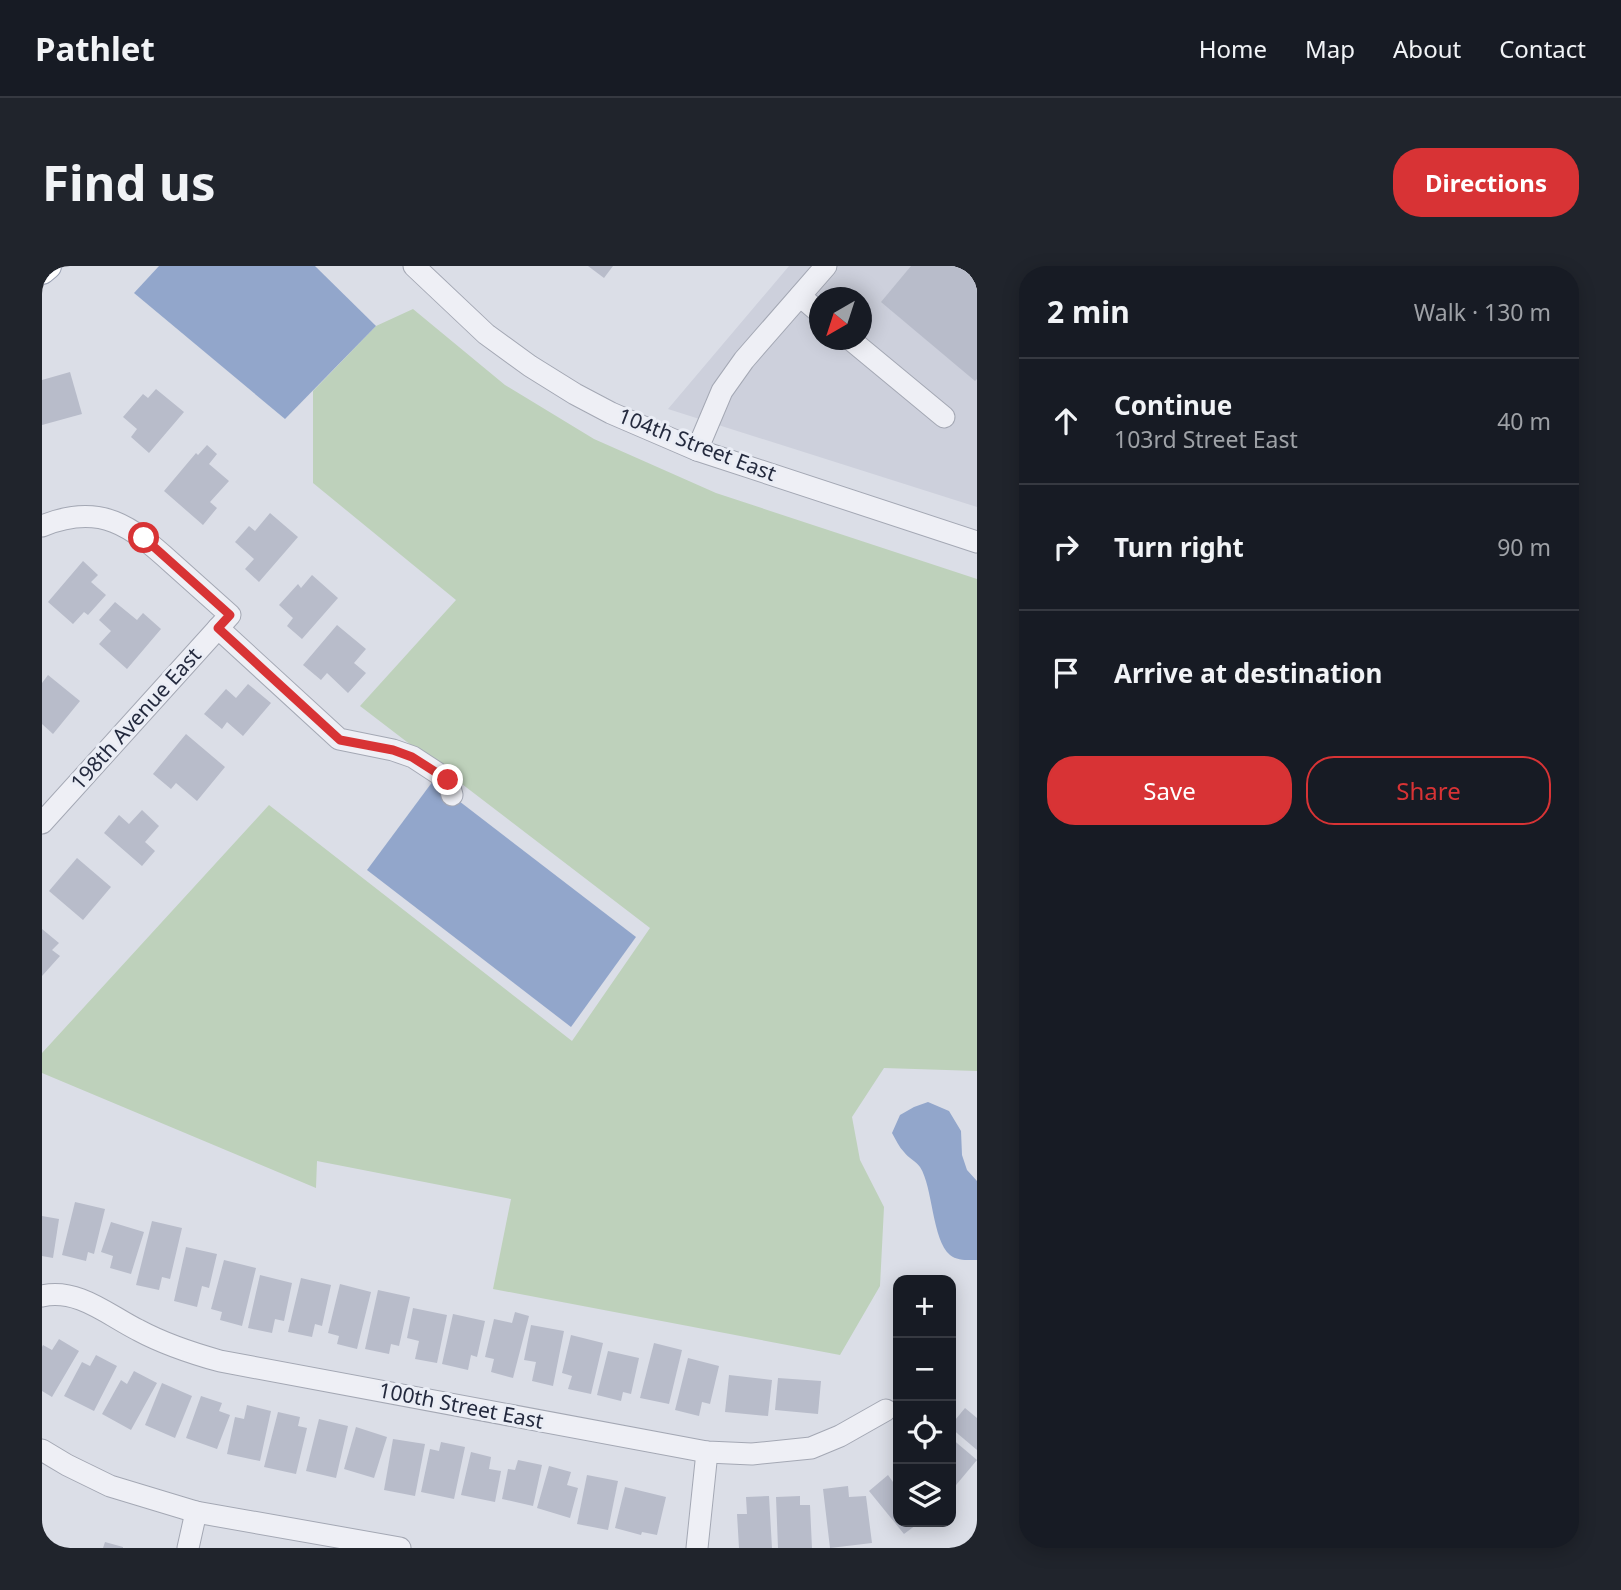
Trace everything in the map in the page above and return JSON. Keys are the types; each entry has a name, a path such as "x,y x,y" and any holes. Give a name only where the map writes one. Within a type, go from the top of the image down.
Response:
{"main road":[{"path":"42,271 48,266"}],"street":[{"name":"104th Street East","path":"414,266 486,334 530,366 611,413 697,450 976,539"},
{"path":"697,450 722,391 744,360 826,266"},
{"path":"800,296 809,304"},
{"path":"864,350 944,417"},
{"path":"42,526 57,520 89,516 127,526 144,538 340,740 393,750 412,757 448,780 452,795"},
{"name":"198th Avenue East","path":"42,823 224,622"},
{"name":"100th Street East","path":"42,1296 72,1296 180,1349 220,1361 707,1452 752,1454 811,1448 840,1436 886,1410"},
{"path":"42,1450 110,1486 196,1512 400,1548"},
{"path":"697,1548 707,1452"},
{"path":"188,1548 196,1512"}],"shaded area":[{"path":"789,266 977,266 977,507 668,409"}],"green space":[{"path":"413,309 505,385 594,439 716,493 977,579 977,1071 884,1068 852,1117 860,1160 884,1207 880,1286 840,1355 493,1289 511,1199 317,1161 316,1188 42,1073 42,1053 269,805 572,1041 650,928 360,706 456,600 313,483 313,391 376,326"}],"water":[{"path":"159,266 315,266 376,326 285,419 134,293"},
{"path":"433,781 636,937 571,1027 367,870"},
{"path":"928,1102 949,1111 961,1131 962,1155 967,1170 977,1181 977,1260 956,1258 944,1248 924,1176 892,1133 900,1115"}],"building":[{"path":"588,266 613,266 604,278"},
{"path":"911,266 977,266 975,381 881,302"},
{"path":"70,372 82,414 42,425 42,380"},
{"path":"156,389 184,412 149,453 131,437 137,429 123,417 143,394 148,398"},
{"path":"207,445 217,454 209,464 229,481 210,502 217,508 203,525 164,491 196,453 198,455"},
{"path":"270,513 298,537 259,582 245,569 254,559 235,542 249,526 255,531"},
{"path":"83,561 98,575 91,582 106,595 88,615 84,612 73,624 48,602"},
{"path":"312,575 338,598 302,639 287,626 293,618 279,605 298,584 301,588"},
{"path":"115,602 137,620 143,613 161,629 127,669 99,644 111,631 99,620"},
{"path":"337,625 366,649 354,663 366,673 348,693 327,673 321,680 303,665"},
{"path":"48,675 80,701 53,734 42,724 42,683"},
{"path":"248,684 271,703 243,736 227,722 222,729 204,714 226,689 236,698"},
{"path":"186,734 225,767 197,801 176,783 171,789 153,774"},
{"path":"142,810 159,826 145,842 155,851 142,866 104,833 119,815 129,824"},
{"path":"77,858 111,887 83,920 49,891"},
{"path":"42,929 59,943 52,950 60,956 42,976"},
{"path":"75,1202 105,1209 94,1254 88,1252 86,1261 62,1255"},
{"path":"42,1216 59,1219 53,1258 42,1256"},
{"path":"152,1221 182,1228 170,1279 162,1277 159,1290 136,1285"},
{"path":"111,1222 144,1232 131,1274 110,1268 113,1256 101,1252"},
{"path":"186,1247 217,1254 209,1288 202,1286 197,1307 174,1301"},
{"path":"224,1260 256,1268 242,1326 220,1320 222,1312 211,1309"},
{"path":"260,1275 292,1283 284,1321 275,1319 272,1333 248,1328"},
{"path":"301,1278 331,1285 322,1326 315,1324 312,1337 288,1332"},
{"path":"340,1284 371,1292 357,1349 337,1344 339,1336 328,1333"},
{"path":"378,1290 410,1297 399,1346 391,1344 389,1354 365,1349"},
{"path":"413,1308 447,1315 437,1363 415,1359 419,1341 407,1338"},
{"path":"515,1312 529,1316 513,1378 491,1372 494,1359 485,1357 494,1319 512,1323"},
{"path":"453,1314 485,1321 477,1357 471,1355 468,1370 442,1364"},
{"path":"531,1325 564,1331 553,1386 532,1381 536,1362 524,1360"},
{"path":"571,1335 603,1343 591,1394 568,1389 572,1376 562,1373"},
{"path":"59,1339 79,1351 52,1397 42,1391 42,1347 43,1345 52,1350"},
{"path":"654,1343 682,1350 669,1404 640,1398"},
{"path":"608,1351 639,1358 631,1394 623,1392 621,1401 597,1395"},
{"path":"96,1355 117,1366 94,1411 64,1396 82,1362 90,1366"},
{"path":"688,1358 719,1366 710,1404 702,1402 699,1416 675,1410"},
{"path":"134,1371 157,1383 131,1430 102,1414 121,1380 127,1384"},
{"path":"729,1375 772,1380 768,1416 725,1412"},
{"path":"778,1378 821,1381 818,1414 775,1410"},
{"path":"162,1383 192,1396 175,1438 145,1425"},
{"path":"201,1396 222,1403 219,1411 230,1415 217,1449 186,1438"},
{"path":"247,1405 271,1411 260,1461 227,1454 235,1417 244,1419"},
{"path":"965,1408 977,1418 977,1450 956,1432 956,1419"},
{"path":"278,1412 300,1417 298,1426 307,1428 296,1474 264,1467"},
{"path":"319,1419 348,1426 336,1478 306,1471"},
{"path":"356,1427 387,1437 374,1478 344,1469"},
{"path":"393,1439 425,1444 415,1496 384,1490"},
{"path":"441,1442 465,1447 454,1499 421,1492 430,1449 439,1451"},
{"path":"956,1442 977,1460 956,1485"},
{"path":"471,1452 491,1457 489,1469 501,1471 495,1502 461,1495"},
{"path":"518,1460 542,1465 533,1506 502,1499 508,1469 515,1470"},
{"path":"549,1466 571,1472 567,1485 578,1488 570,1518 537,1508"},
{"path":"587,1475 618,1481 608,1530 577,1524"},
{"path":"888,1475 893,1482 893,1520 869,1491"},
{"path":"848,1486 849,1497 866,1496 872,1543 830,1548 823,1489"},
{"path":"625,1487 666,1497 657,1535 642,1532 641,1535 615,1528"},
{"path":"769,1496 772,1548 739,1548 737,1514 747,1514 746,1497"},
{"path":"800,1496 800,1505 810,1505 812,1548 778,1548 776,1497"},
{"path":"898,1527 913,1527 904,1534"},
{"path":"105,1542 123,1547 123,1548 103,1548"}],"route":[{"path":"144,538 230,615 218,628 340,740 393,750 412,757 448,780"}]}
